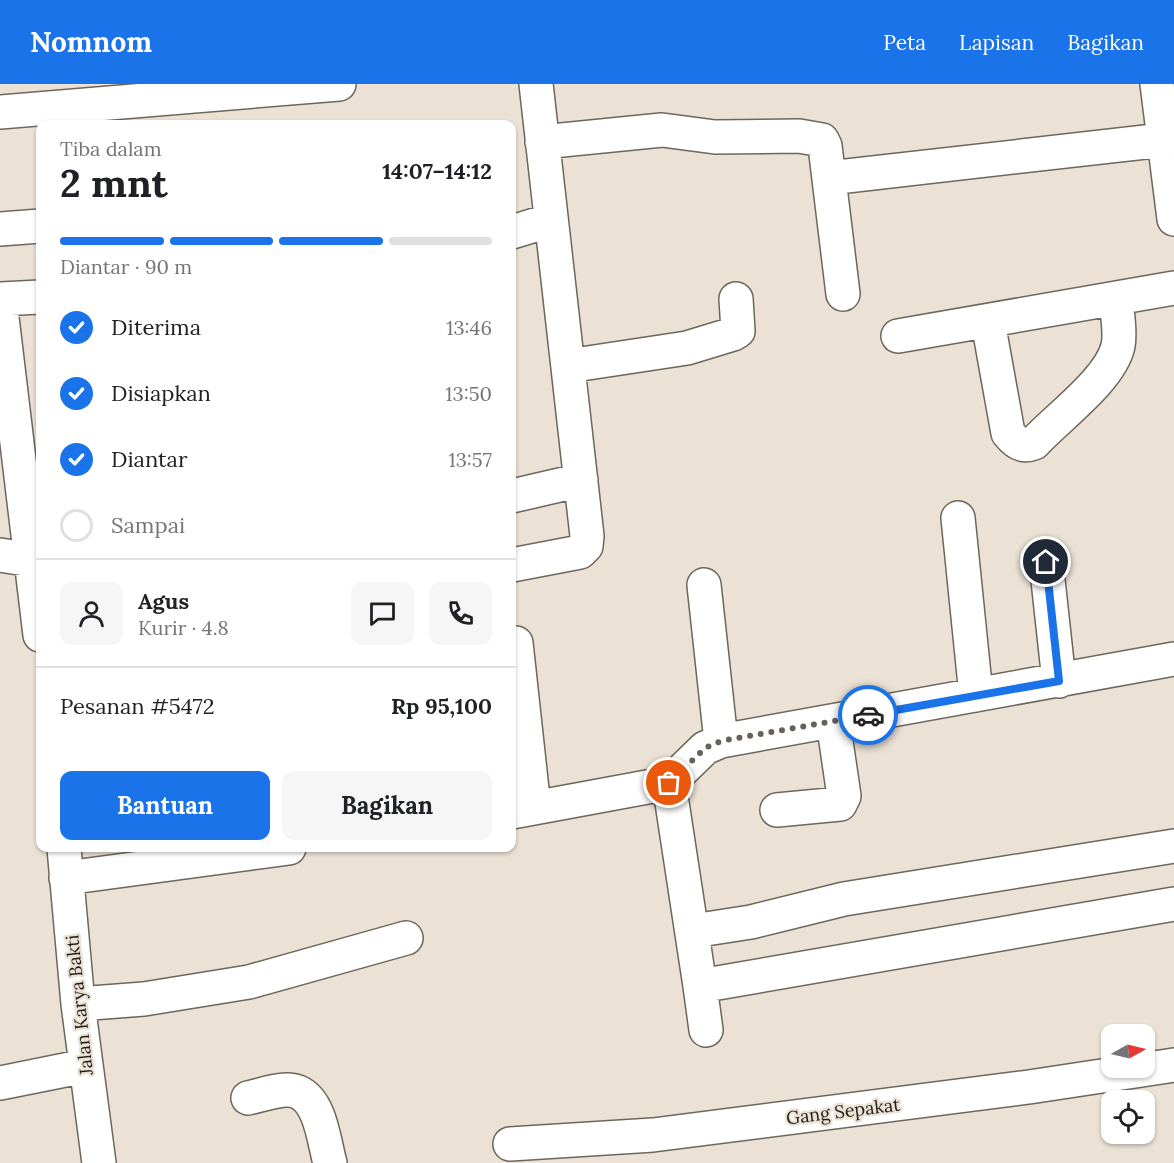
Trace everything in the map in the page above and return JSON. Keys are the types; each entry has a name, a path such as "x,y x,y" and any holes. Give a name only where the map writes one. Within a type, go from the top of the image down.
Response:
{"street":[{"path":"0,112 339,84"},
{"path":"516,564 571,555 586,546 581,480 536,84"},
{"path":"1163,86 1163,140 1174,219"},
{"path":"542,142 662,130 715,137 817,137 825,146 843,294"},
{"path":"829,178 1163,140"},
{"path":"516,230 551,220"},
{"path":"0,229 36,226"},
{"path":"898,336 1174,288"},
{"path":"36,297 0,300 36,594"},
{"path":"567,366 687,348 733,334 739,325 736,299"},
{"path":"988,322 1008,433 1018,444 1028,446 1034,443 1102,375 1113,360 1118,344 1116,299"},
{"path":"516,495 581,480"},
{"path":"958,518 976,695"},
{"path":"0,555 32,561"},
{"path":"1046,562 1059,681"},
{"path":"704,585 721,741"},
{"path":"516,643 523,810 669,783 705,748 721,741 1174,659"},
{"path":"777,810 840,804 844,796 833,721"},
{"path":"669,783 693,931 705,1030"},
{"path":"693,931 751,922 844,899 1174,846"},
{"path":"65,863 231,852"},
{"name":"Jalan Karya Bakti","path":"65,863 85,1066 99,1163"},
{"path":"700,986 1174,904"},
{"path":"78,1004 144,999 240,984 406,938"},
{"name":"Gang Sepakat","path":"510,1144 656,1149 1174,1065"},
{"path":"0,1083 85,1066"},
{"path":"248,1098 282,1091 297,1092 310,1101 330,1163"}],"way so far":[{"path":"669,783 705,748 721,741 868,715"}],"route":[{"path":"868,715 1059,681 1046,562"}]}
